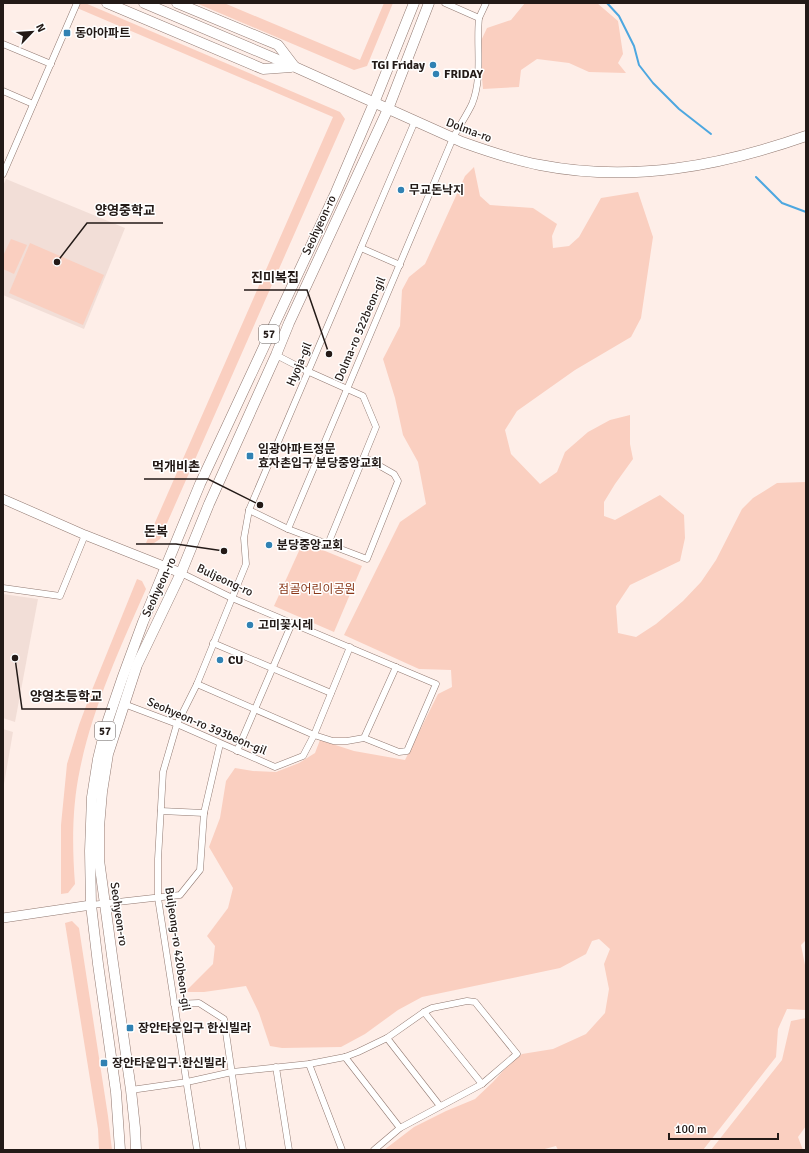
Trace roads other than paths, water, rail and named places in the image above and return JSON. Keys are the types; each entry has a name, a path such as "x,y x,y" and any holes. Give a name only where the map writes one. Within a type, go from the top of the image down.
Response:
{"main road":[{"path":"107,3 263,69 295,67"},
{"name":"Dolma-ro","path":"144,3 295,67 453,138 490,152 542,165 594,171 645,172 670,170 718,162 806,136"},
{"path":"177,3 278,45 295,67"},
{"name":"Seohyeon-ro","path":"120,1150 116,1092 91,905 90,824 92,797 98,759 106,726 122,679 200,484 336,192 414,3"},
{"name":"Seohyeon-ro","path":"136,1150 132,1090 99,860 99,827 102,792 108,754 137,665 181,573 209,504 276,355 289,322 388,109 429,3"},
{"name":"Buljeong-ro","path":"3,499 85,535 181,573"},
{"path":"3,918 91,905"}],"street":[{"path":"3,174 77,3"},
{"path":"445,3 479,18 486,3"},
{"name":"Dolma-ro 522beon-gil","path":"288,529 453,138 472,104 477,84 479,57 477,34 479,18"},
{"path":"3,44 51,64"},
{"path":"3,91 33,104"},
{"name":"Hyoja-gil","path":"232,598 246,564 244,538 249,510 307,371 415,121"},
{"path":"361,248 400,265"},
{"path":"276,355 307,371 363,396 376,427 328,544"},
{"path":"249,510 288,529 367,559 398,481 394,474 364,457"},
{"path":"3,588 60,596 85,535"},
{"name":"Buljeong-ro","path":"181,573 232,598 436,684 407,751 399,752 364,738"},
{"name":"Buljeong-ro 420beon-gil","path":"197,1150 158,898 158,859 163,772 177,724 197,684 232,598"},
{"path":"237,751 292,623"},
{"path":"212,644 331,694"},
{"name":"Seohyeon-ro 393beon-gil","path":"124,704 177,724 275,767 303,756 314,735 350,647"},
{"path":"197,684 314,735 333,741 347,741 364,738 396,667"},
{"path":"91,905 180,896 200,870 204,813 220,744"},
{"path":"161,811 204,813"},
{"path":"132,1090 187,1082 232,1072 309,1064 344,1057 387,1038 432,1008 452,1003 467,1001 474,1002 516,1054 482,1084 400,1128 374,1150"},
{"path":"174,1004 199,1003 224,1018 243,1150"},
{"path":"424,1012 482,1084"},
{"path":"387,1038 440,1106"},
{"path":"344,1057 400,1128"},
{"path":"309,1064 342,1150"},
{"path":"276,1067 289,1150"}],"waterway":[{"path":"607,3 619,16 634,46 639,65 653,83 679,109 711,134"},
{"path":"756,177 782,203 806,212"}],"place":[{"name":"동아아파트","path":"67,33"},
{"name":"TGI Friday","path":"433,65"},
{"name":"FRIDAY","path":"436,74"},
{"name":"무교돈낙지","path":"401,190"},
{"name":"양영중학교","path":"57,262"},
{"name":"진미복집","path":"329,354"},
{"name":"임광아파트정문 효자촌입구 분당중앙교회","path":"250,456"},
{"name":"먹개비촌","path":"260,505"},
{"name":"분당중앙교회","path":"269,545"},
{"name":"돈복","path":"224,551"},
{"name":"고미꽃시레","path":"250,625"},
{"name":"양영초등학교","path":"15,658"},
{"name":"CU","path":"220,660"},
{"name":"장안타운입구 한신빌라","path":"130,1028"},
{"name":"장안타운입구.한신빌라","path":"104,1063"}],"park label":[{"name":"점골어린이공원","path":"317,589"}]}
